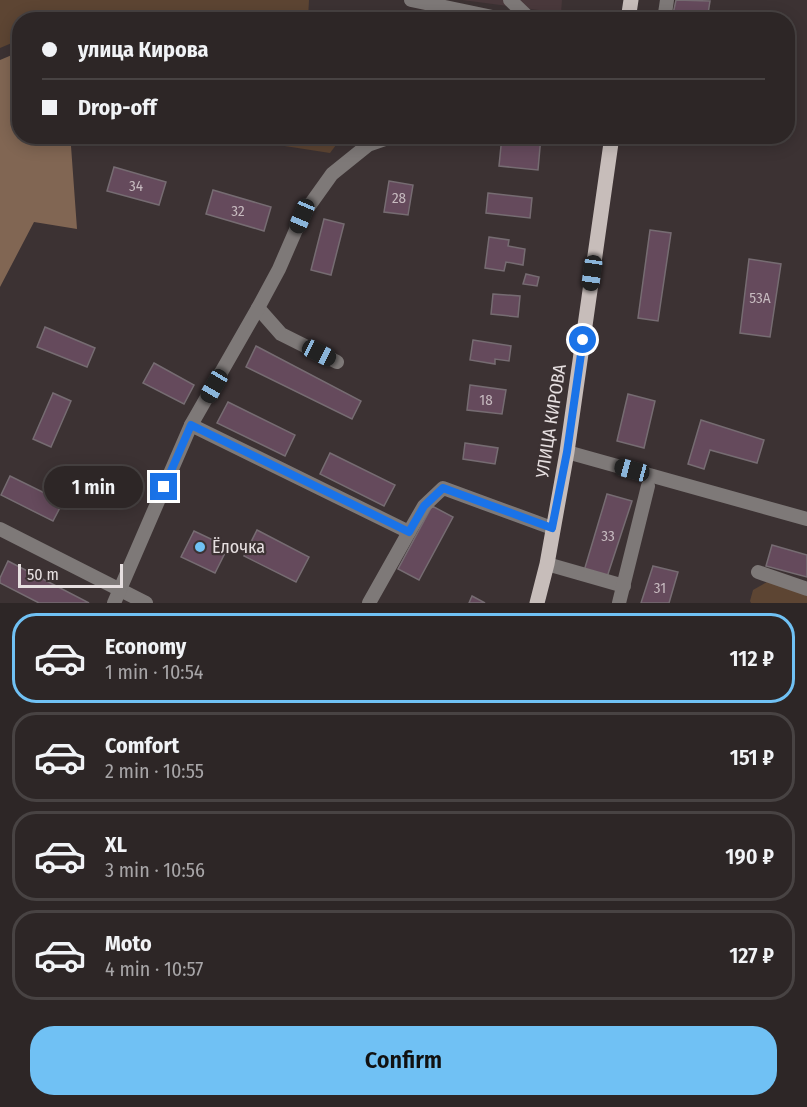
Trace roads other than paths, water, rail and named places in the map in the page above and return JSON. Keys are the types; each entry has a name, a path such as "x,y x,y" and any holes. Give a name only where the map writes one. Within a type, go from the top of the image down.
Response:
{"main road":[{"name":"УЛИЦА КИРОВА","path":"537,603 547,564 567,452 611,144"}],"lane":[{"path":"411,0 469,12"},
{"path":"510,0 523,12"},
{"path":"117,596 191,425 279,269 302,216 332,174 371,144"},
{"path":"258,308 281,334 337,362"},
{"path":"191,425 409,532"},
{"path":"567,452 807,519"},
{"path":"619,603 648,486"},
{"path":"369,603 424,506 443,488 552,528"},
{"path":"2,534 117,596 146,603"},
{"path":"547,564 624,586"},
{"path":"758,572 807,589"}],"place":[{"name":"Ёлочка","path":"200,547"}]}
